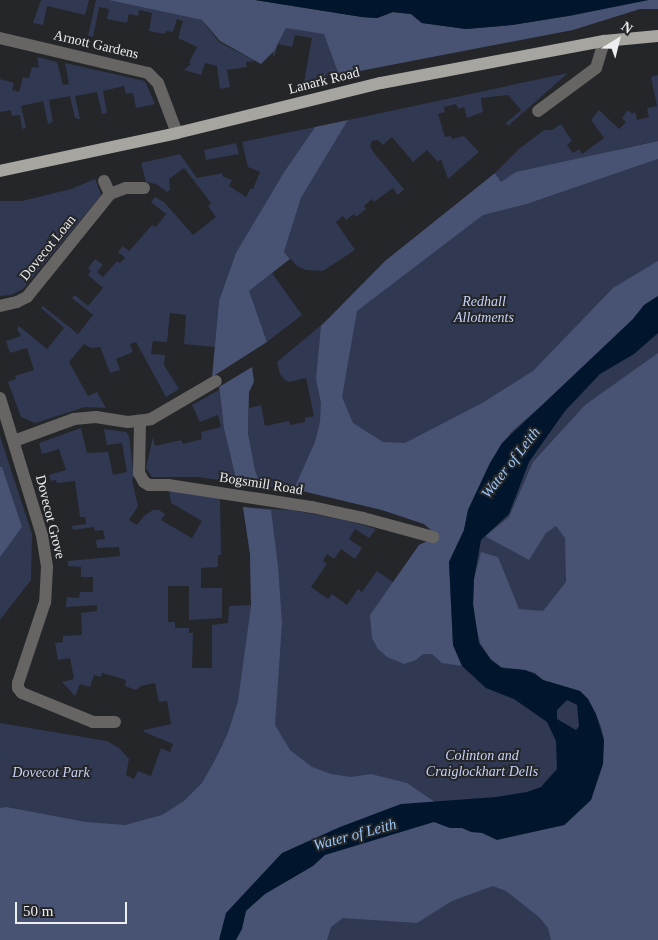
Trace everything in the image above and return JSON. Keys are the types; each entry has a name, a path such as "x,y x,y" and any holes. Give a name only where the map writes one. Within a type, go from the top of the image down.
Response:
{"main road":[{"name":"Lanark Road","path":"0,171 177,132 381,83 604,41 658,36"}],"street":[{"name":"Arnott Gardens","path":"0,38 148,73 158,83 177,132"},
{"path":"538,111 596,68 604,41"},
{"path":"104,181 110,194 126,188 144,188"},
{"name":"Dovecot Loan","path":"0,306 17,302 27,297 110,194"},
{"path":"14,441 74,419 85,417 140,422 157,416 216,381"},
{"name":"Dovecot Grove","path":"0,398 42,535 47,568 45,602 18,688 22,693 93,722 115,722"},
{"name":"Bogsmill Road","path":"140,422 139,473 144,482 149,485 168,485 312,507 363,518 433,537"}],"green space":[{"path":"41,0 89,0 85,15 47,6 43,25 33,23"},
{"path":"96,0 108,0 202,20 219,42 255,61 246,62 247,67 227,70 230,87 220,89 217,66 205,63 201,75 184,70 191,64 189,63 197,47 178,38 183,21 177,19 173,32 166,31 165,34 149,31 152,13 139,10 138,16 129,14 127,23 107,19 109,9 99,7 93,37 88,36"},
{"path":"251,17 365,32 339,75 304,82 312,38 295,35 292,47 278,44 274,58 270,42"},
{"path":"37,57 57,62 63,85 69,84 65,63 145,81 155,104 136,108 133,93 126,94 124,86 103,91 107,113 102,114 97,92 75,96 80,119 78,119 75,118 70,96 49,100 53,122 48,124 43,101 21,106 26,128 22,129 20,115 12,116 11,110 0,112 0,79 14,83 12,90 19,92 23,77 29,78 32,67 39,68"},
{"path":"568,73 508,126 506,123 521,110 508,95 481,98 483,112 467,118 464,107 458,109 456,104 444,107 445,112 438,114 445,137 451,136 452,139 464,136 479,152 448,179 441,159 438,162 427,150 413,162 392,137 383,145 378,140 372,141 370,146 374,153 404,189 398,195 393,188 374,202 372,199 364,206 366,209 356,217 354,214 346,220 343,216 336,222 355,250 323,271 306,270 297,266 284,252 301,198 348,120"},
{"path":"658,75 658,141 624,148 501,182 495,173 519,149 544,130 552,130 561,124 572,141 567,145 573,153 579,149 582,154 604,138 591,120 599,110 619,129 626,122 622,118 628,110 632,114 635,112 637,120 649,117 647,108 657,106 651,77"},
{"path":"315,127 284,172 246,237 219,301 215,347 184,344 186,315 170,313 167,342 153,341 151,354 165,355 164,365 179,389 166,397 136,342 130,344 133,352 116,359 120,370 110,373 100,347 91,348 84,344 69,362 88,396 97,392 106,408 85,407 35,423 21,417 8,382 16,379 15,376 34,370 27,348 10,353 6,341 21,336 17,329 19,326 47,349 64,328 41,308 43,306 78,334 93,315 72,298 75,295 88,306 103,288 88,275 91,271 88,268 95,259 103,265 97,272 103,277 117,261 120,263 125,258 118,252 123,246 129,251 152,225 156,227 166,214 151,202 155,197 164,202 193,235 216,217 208,206 211,203 184,168 169,179 170,190 167,192 156,184 146,182 141,163 180,154 197,178 223,173 222,176 232,180 229,186 246,197 250,189 253,189 260,172 248,167 242,142"},
{"path":"236,143 239,154 206,160 204,150"},
{"name":"Colinton and Craiglockhart Dells","path":"658,159 658,940 0,940 0,723 107,741 119,748 129,759 126,775 134,779 138,771 151,776 161,748 170,752 173,744 144,732 144,730 171,724 167,701 159,702 155,683 141,686 136,690 125,686 126,680 102,673 101,677 94,675 90,687 80,684 75,696 62,682 74,679 70,658 58,660 55,643 63,642 63,636 82,635 81,613 97,611 97,605 66,607 67,597 79,598 80,592 93,592 93,577 81,577 81,567 68,566 68,561 120,556 119,547 97,548 96,540 105,539 103,530 95,531 94,527 73,530 72,526 86,524 85,517 80,517 75,481 57,483 56,480 51,481 49,475 66,470 59,449 42,454 39,443 81,428 87,453 108,452 113,475 127,472 122,443 107,445 104,429 126,432 129,436 134,476 132,480 138,506 129,520 137,525 144,516 153,510 159,510 165,514 161,520 192,538 202,521 171,503 169,490 220,498 221,555 218,555 218,567 201,568 201,588 222,588 222,618 189,620 189,586 168,586 168,622 175,622 175,628 189,628 189,633 193,633 192,668 212,668 212,625 228,623 229,606 251,605 250,554 243,507 291,510 350,521 376,529 369,538 355,529 349,539 362,548 355,559 341,549 334,559 327,554 323,561 327,564 311,587 328,599 332,594 347,605 358,589 362,592 377,571 393,582 419,545 430,540 431,530 424,524 382,510 294,489 261,486 255,470 248,433 249,408 261,405 265,426 289,421 290,425 305,422 305,418 314,416 306,378 289,382 285,380 280,374 277,362 332,316 362,285 438,247 483,214 527,204"},
{"path":"95,179 101,194 99,198 23,289 11,295 0,296 0,201 22,201 71,189"},
{"path":"272,273 302,315 267,342 248,291"},
{"path":"219,390 224,429 237,483 199,477 152,477 146,468 153,437 155,446 181,440 183,444 202,439 201,432 221,427 218,415 200,422 192,405"},
{"path":"0,436 32,534 31,580 0,620"}],"shaded area":[{"path":"108,0 255,0 362,17 377,18 393,12 411,14 422,23 466,29 512,25 574,15 575,0 658,0 658,9 640,9 573,30 339,75 324,34 286,28 274,51 261,64 220,41 202,20"},
{"path":"348,120 301,198 284,252 290,259 249,291 267,342 212,377 219,301 236,253 284,172 315,127"},
{"path":"658,141 658,159 527,204 483,215 357,311 342,397 353,423 383,442 405,443 482,403 533,371 613,288 658,261 658,296 644,305 633,319 562,388 511,432 490,463 468,510 464,530 449,562 453,645 462,666 442,663 432,654 423,654 416,660 404,664 387,657 378,649 372,638 370,615 419,545 430,540 431,530 424,524 382,510 294,489 315,442 320,422 321,403 316,379 321,326 385,261 495,173 501,182 516,172"},
{"path":"658,353 658,940 551,940 548,928 539,917 506,891 493,886 452,901 417,923 343,918 331,927 327,940 0,940 0,808 6,807 86,822 125,825 162,815 184,801 202,783 215,760 228,733 238,701 251,606 250,554 243,507 271,510 278,566 282,623 275,725 290,750 312,767 331,774 351,777 371,774 407,783 435,802 513,836 565,825 591,800 602,764 604,740 601,726 588,699 580,691 543,680 535,673 501,667 491,659 480,643 475,622 473,604 474,579 481,552 498,557 519,609 543,611 566,582 565,538 556,526 546,533 529,560 485,536 509,517 533,462 585,405"},
{"path":"252,367 254,382 249,392 248,433 255,470 261,486 237,483 224,429 219,387"},
{"path":"0,467 2,467 22,527 0,557"}],"water":[{"path":"255,0 649,0 512,25 466,29 422,23 411,14 393,12 377,18 362,17"},
{"name":"Water of Leith","path":"658,296 658,333 634,354 600,374 565,411 529,462 509,514 481,540 474,579 473,604 479,643 491,660 502,668 525,670 543,680 580,691 588,699 596,714 604,740 603,764 591,800 564,825 497,840 482,833 471,832 462,828 450,828 434,822 325,855 313,866 265,894 246,911 242,929 236,940 219,940 226,913 282,853 340,827 401,804 496,797 527,792 541,787 557,769 556,741 547,722 514,699 486,688 462,666 453,645 449,562 464,530 468,510 490,463 502,443 633,319 644,305","holes":["567,700 577,705 579,726 576,730 557,719 557,710"]}],"park label":[{"name":"Redhall Allotments","path":"484,310"},
{"name":"Dovecot Park","path":"51,773"}]}
